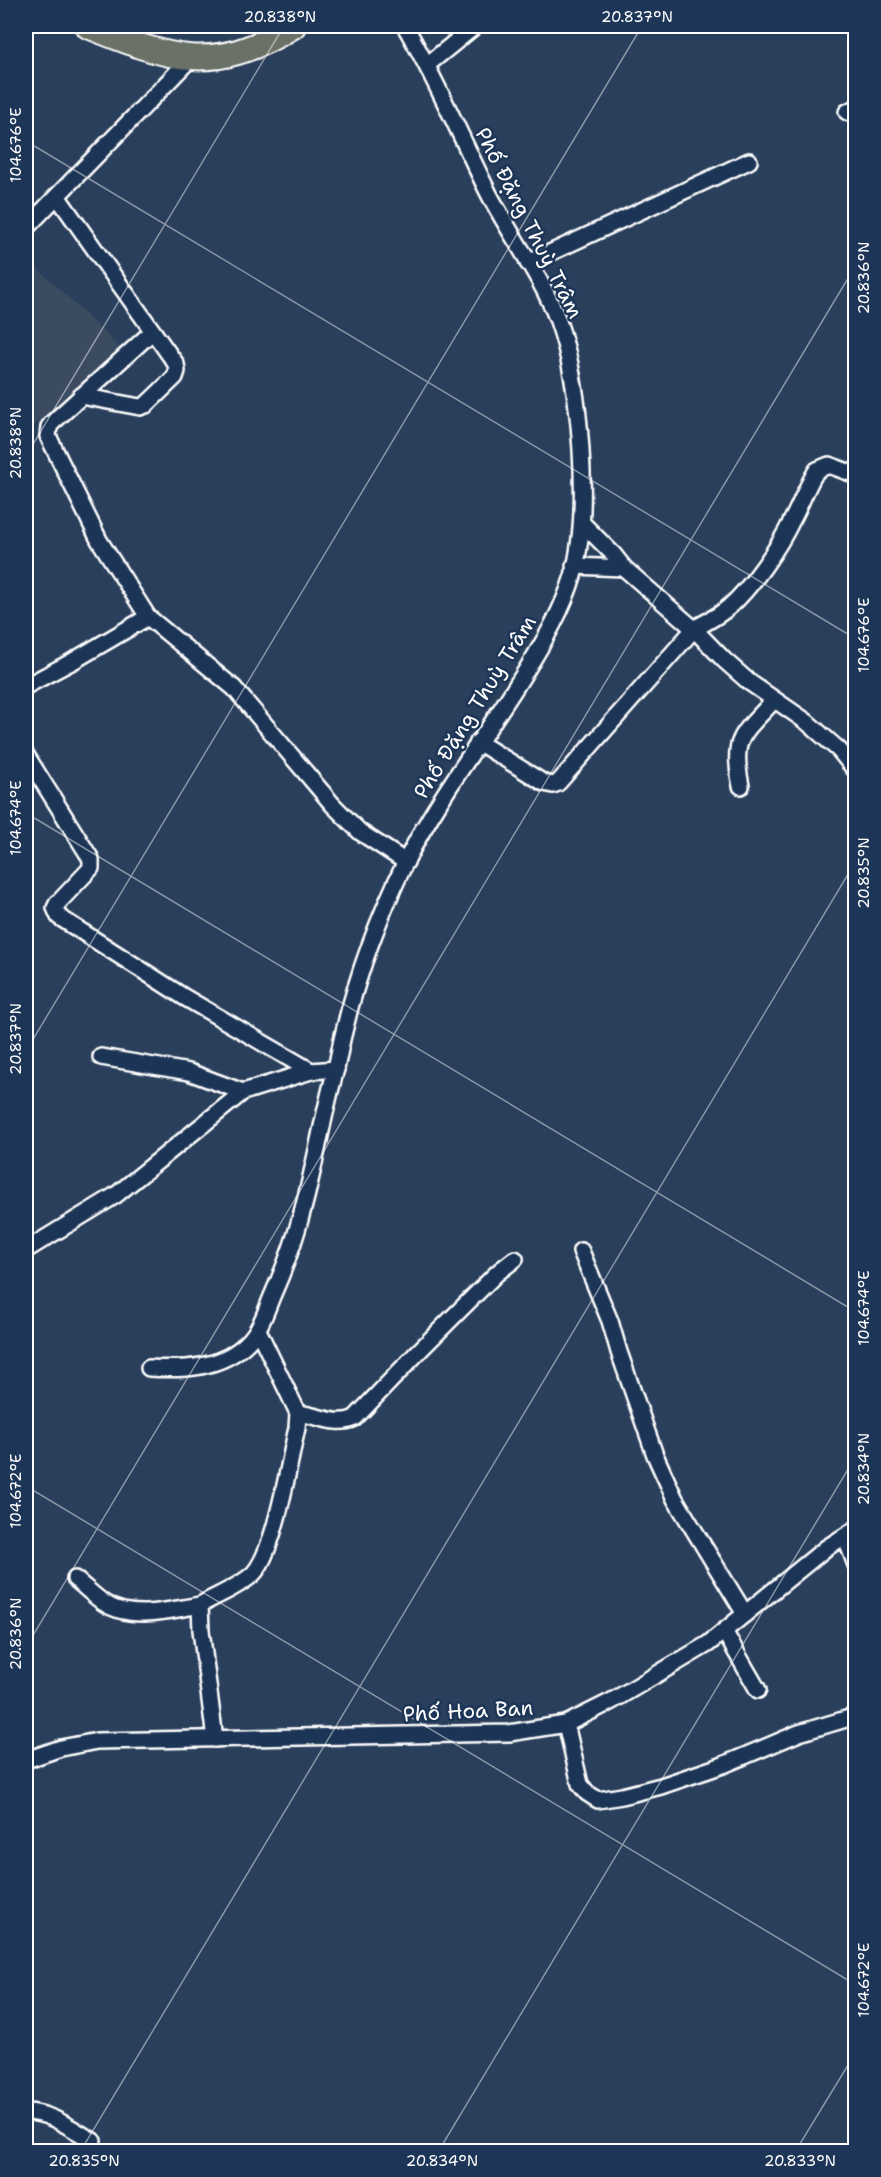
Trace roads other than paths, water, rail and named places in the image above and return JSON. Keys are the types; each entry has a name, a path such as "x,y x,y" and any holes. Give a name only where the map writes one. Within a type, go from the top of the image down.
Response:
{"main road":[{"path":"88,26 168,55 213,58 232,55 266,42 292,26"}],"street":[{"name":"Phố Đặng Thuỳ Trâm","path":"258,1330 301,1218 343,1032 365,957 406,862 478,742 543,642 562,603 574,566 582,523 580,447 567,352 558,321 492,199 427,65 405,26"},
{"path":"427,65 475,26"},
{"path":"26,228 192,57"},
{"path":"528,263 749,161"},
{"path":"57,195 176,364 177,371 175,377 146,405 135,407 81,396"},
{"path":"152,332 52,423 48,436 99,540 147,617 234,688 333,805 360,832 406,862"},
{"path":"478,742 544,783 553,785 558,783 694,629 731,606 742,593 773,553 792,522 817,470 829,465 855,475"},
{"path":"582,523 624,568 694,629 748,682 815,729 839,750 855,771"},
{"path":"574,566 624,568"},
{"path":"26,686 147,617"},
{"path":"741,786 736,762 739,741 774,700"},
{"path":"26,755 91,859 92,868 57,904 55,908 58,917 184,997 311,1071"},
{"path":"101,1057 189,1072 243,1092"},
{"path":"26,1251 116,1195 243,1092 311,1071 336,1069"},
{"path":"581,1251 610,1321 618,1352 655,1455 675,1499 745,1614"},
{"path":"298,1413 344,1423 355,1418 497,1273 515,1259"},
{"path":"75,1579 105,1604 117,1610 141,1612 170,1610 200,1605 252,1574 261,1563 268,1547 297,1428 298,1413 258,1330 247,1343 232,1354 213,1363 180,1370 149,1368"},
{"path":"850,1533 855,1565"},
{"name":"Phố Hoa Ban","path":"26,1760 61,1748 97,1741 509,1733 566,1724 612,1701 708,1644 825,1548 850,1533"},
{"path":"200,1605 215,1739"},
{"path":"724,1631 758,1690"},
{"path":"566,1724 580,1784 587,1793 598,1800 661,1786 723,1765 800,1733 855,1716"},
{"path":"26,2112 34,2112 55,2119 93,2141"}]}
